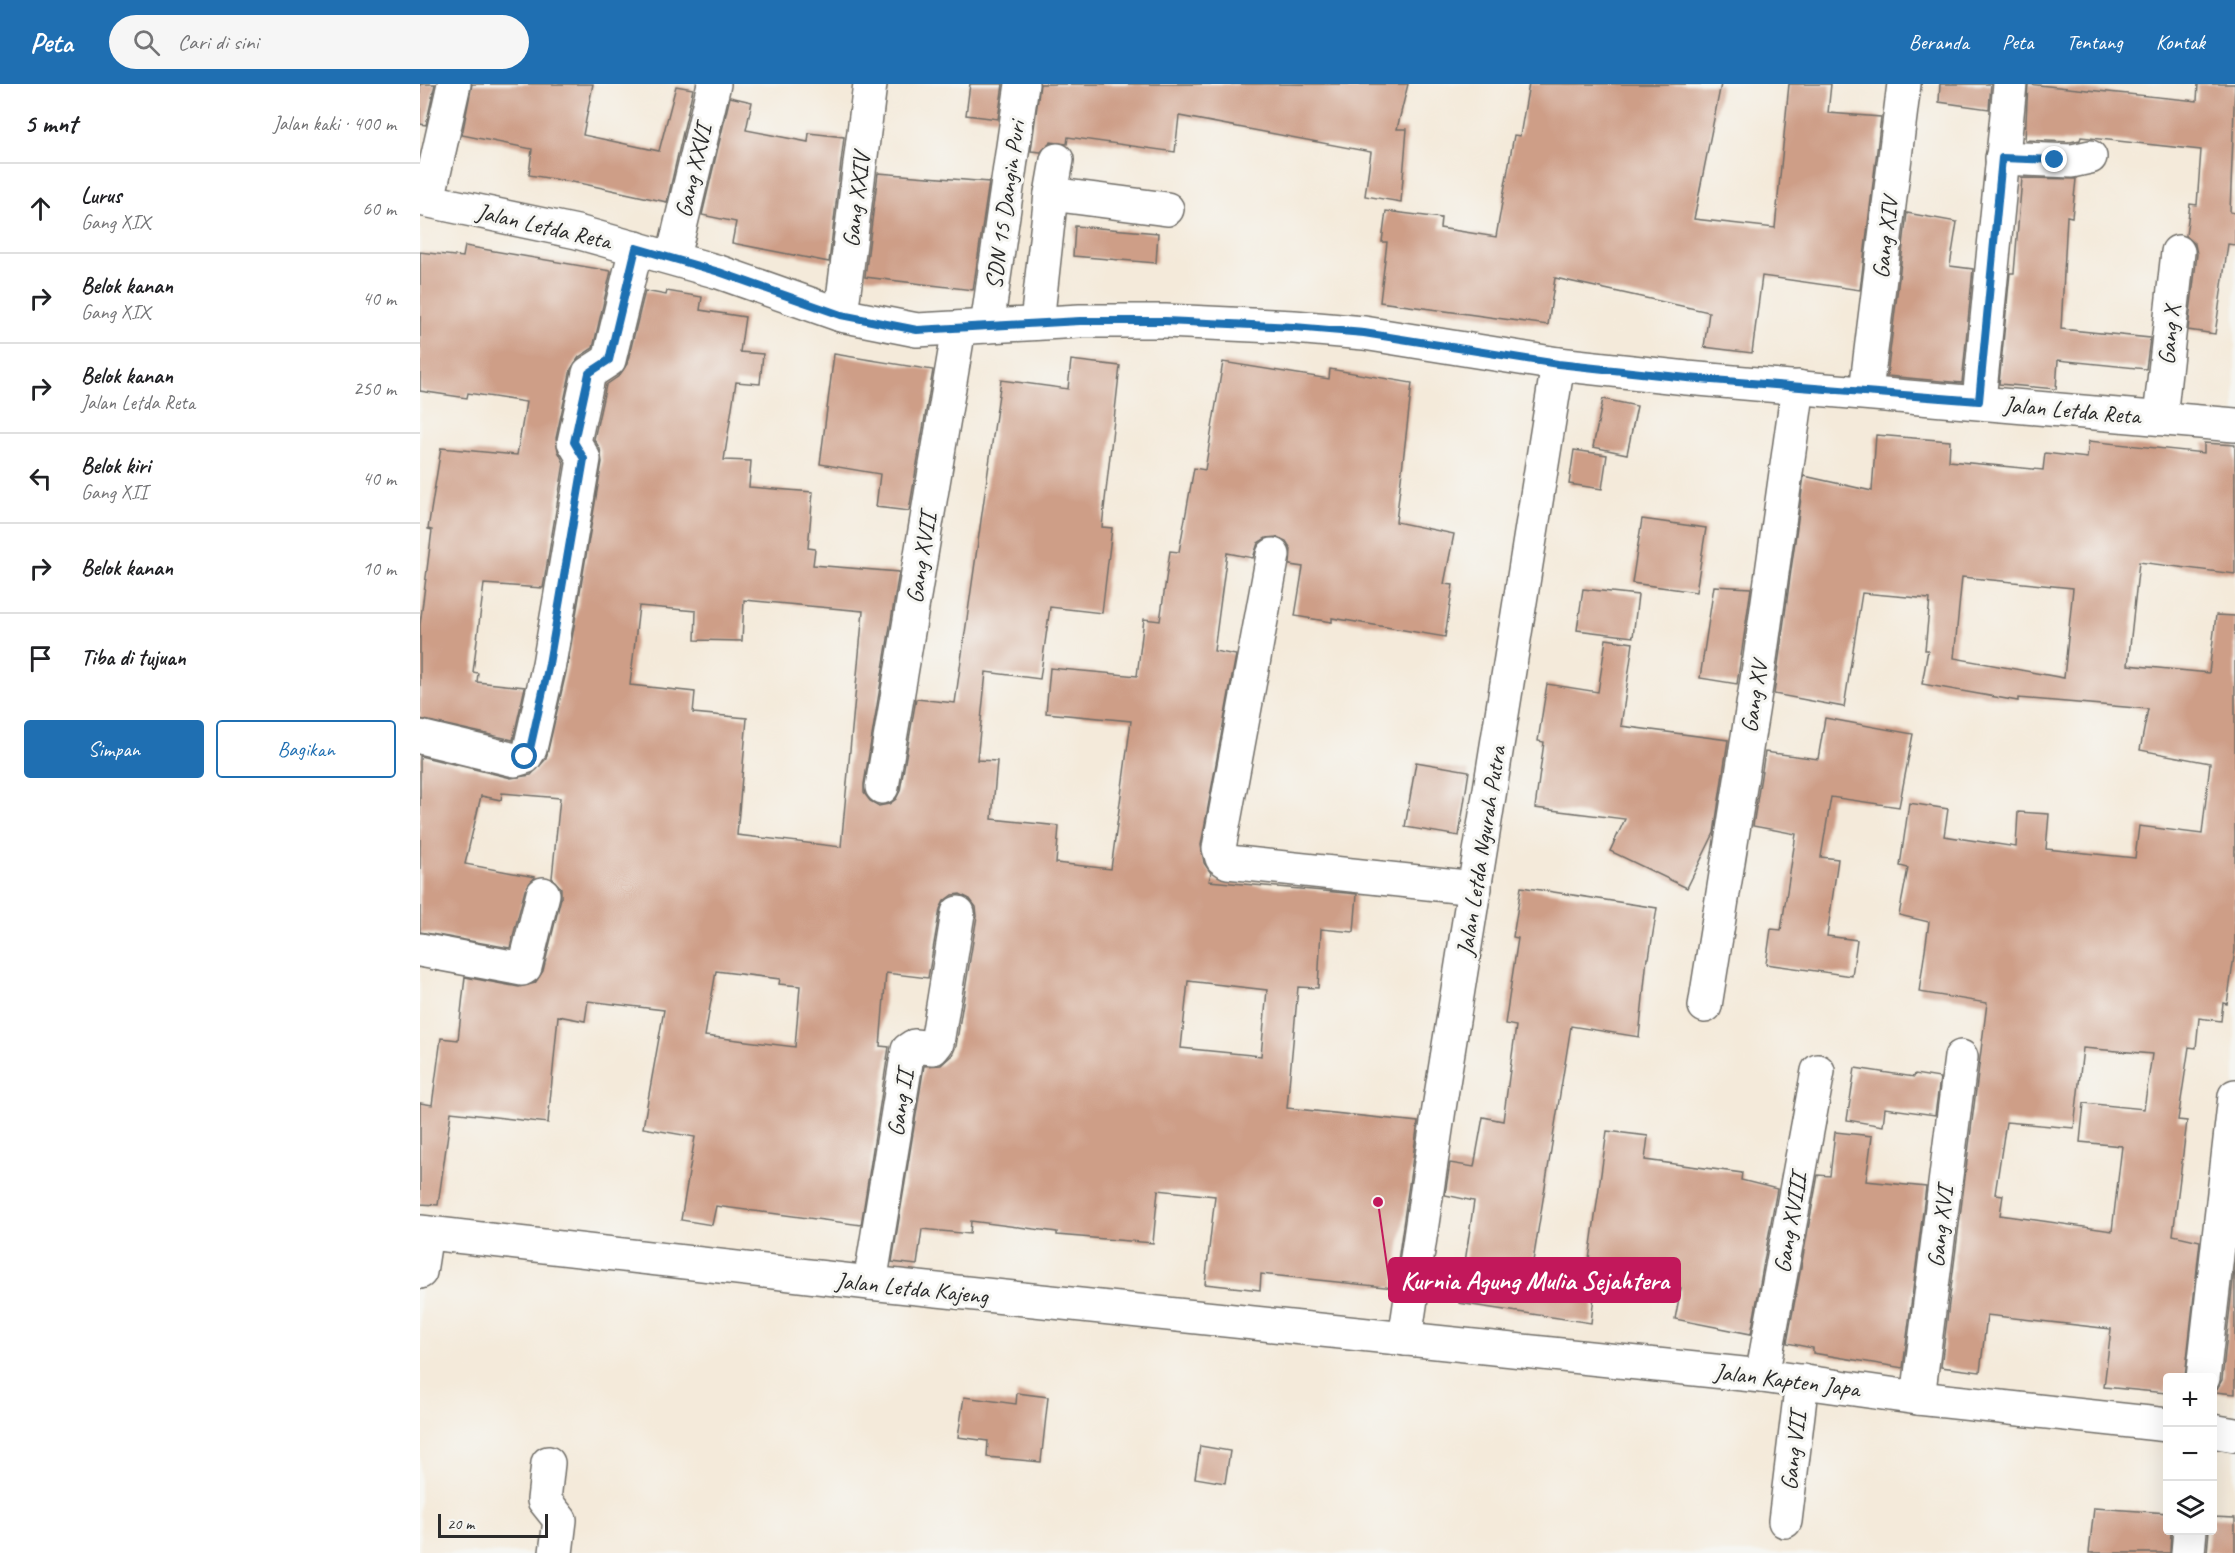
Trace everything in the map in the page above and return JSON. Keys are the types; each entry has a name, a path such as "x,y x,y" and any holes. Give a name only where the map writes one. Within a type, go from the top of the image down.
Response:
{"street":[{"path":"424,200 454,84"},
{"name":"Gang XXVI","path":"673,257 714,84"},
{"name":"Gang XXIV","path":"841,315 870,84"},
{"name":"SDN 15 Dangin Puri","path":"973,327 1022,84"},
{"name":"Gang XIV","path":"1866,391 1904,84"},
{"path":"1979,401 2010,84"},
{"path":"2002,158 2072,161 2090,157"},
{"path":"1037,323 1057,160"},
{"path":"1051,195 1167,209"},
{"name":"Jalan Letda Reta","path":"424,200 528,220 673,257 841,315 917,330 1037,323 1165,321 1294,327 1364,333 1558,364 2235,425"},
{"path":"420,737 515,760 525,757 530,749 549,664 584,459 574,442 589,373 609,360 636,248"},
{"name":"Gang X","path":"2160,418 2178,252"},
{"name":"Gang XVII","path":"882,787 973,327"},
{"name":"Jalan Letda Ngurah Putra","path":"1405,1339 1558,364"},
{"name":"Gang XV","path":"1705,1006 1757,680 1798,387"},
{"path":"1273,555 1219,848 1222,858 1228,862 1475,888"},
{"path":"420,950 522,969 525,967 543,894"},
{"name":"Gang II","path":"870,1283 908,1050 914,1046 933,1047 938,1043 958,913"},
{"name":"Gang XVI","path":"1918,1398 1961,1057"},
{"name":"Gang XVIII","path":"1762,1376 1818,1071"},
{"path":"2203,1373 2235,1096"},
{"path":"420,1272 423,1232"},
{"name":"Jalan Letda Kajeng","path":"423,1232 870,1283 1405,1339"},
{"name":"Jalan Kapten Japa","path":"1405,1339 1762,1376 1918,1398 2163,1424"},
{"name":"Gang VII","path":"1785,1521 1802,1381"},
{"path":"2217,1432 2235,1435"},
{"path":"548,1463 544,1494 548,1506 560,1520 556,1553"},
{"path":"2188,1553 2190,1535"}],"building":[{"path":"420,84 435,84 426,125 420,124"},
{"path":"472,84 593,84 583,135 659,151 676,86 693,89 667,202 529,175 532,149 462,135"},
{"path":"970,84 1003,84 998,119 966,115"},
{"path":"1040,84 1408,84 1397,129 1407,129 1401,202 1365,196 1371,152 1179,116 1175,152 1068,137 1067,144 1051,142 1041,152 1031,151"},
{"path":"1529,84 1721,84 1694,219 1775,228 1789,84 1831,84 1828,113 1881,117 1860,290 1762,276 1752,353 1704,347 1709,312 1555,278 1548,325 1380,302 1387,242 1382,242 1386,211 1441,218 1440,228 1496,237 1514,135 1520,136"},
{"path":"1940,84 1991,84 1989,109 1939,102"},
{"path":"2028,84 2197,101 2198,84 2235,84 2230,212 2235,213 2235,245 2228,244 2215,334 2188,330 2197,254 2195,244 2186,236 2190,204 2197,205 2201,150 2081,137 2080,140 2070,142 2025,140"},
{"path":"730,97 752,102 746,130 808,142 809,133 844,137 829,262 732,243 736,222 702,215"},
{"path":"878,173 989,182 973,290 865,277"},
{"path":"2022,178 2076,179 2072,217 2067,216 2061,329 2150,338 2146,369 2058,360 2056,389 1999,384 2010,273 2014,273"},
{"path":"1907,213 1957,222 1950,266 1973,269 1962,383 1887,376"},
{"path":"1075,226 1158,233 1156,263 1073,256"},
{"path":"465,246 611,271 593,348 579,357 571,369 556,438 558,451 564,463 543,588 484,584 473,672 478,673 477,682 525,687 513,740 420,719 420,625 432,530 428,529 441,448 517,455 526,402 468,393 467,398 420,391 420,252 463,257"},
{"path":"645,291 666,295 667,291 702,297 700,310 745,317 740,352 763,354 760,384 736,382 724,460 751,461 749,487 813,492 808,548 815,549 813,565 899,572 864,784 864,793 870,801 879,806 889,804 896,799 900,791 916,699 955,703 1001,380 1068,389 1071,360 1120,366 1102,527 1112,528 1102,613 1050,607 1040,679 986,672 977,760 997,761 992,819 1059,826 1056,863 1111,869 1131,721 1046,713 1050,668 1137,676 1144,619 1160,621 1170,551 1179,552 1194,468 1205,470 1223,362 1329,379 1330,369 1412,383 1396,522 1454,534 1444,584 1453,585 1445,637 1332,618 1332,622 1295,616 1303,567 1290,565 1291,549 1286,541 1277,537 1266,538 1258,543 1253,558 1227,553 1214,651 1236,655 1201,845 1204,863 1211,873 1209,881 1357,894 1354,932 1321,929 1318,988 1298,987 1287,1108 1418,1122 1394,1288 1261,1274 1260,1290 1205,1284 1215,1196 1158,1190 1153,1243 1057,1235 1057,1232 971,1221 970,1234 922,1229 917,1265 892,1262 924,1066 941,1065 952,1055 956,1046 977,916 976,907 970,899 960,894 952,895 944,901 940,909 928,978 886,973 880,1046 889,1047 861,1225 716,1206 712,1225 681,1220 695,1137 643,1128 664,1010 588,1001 585,1021 558,1016 548,1123 451,1112 438,1205 420,1204 420,1103 432,1105 441,1038 458,1040 465,977 519,987 535,983 543,971 561,898 561,888 552,878 560,798 502,793 501,800 481,796 465,864 535,877 525,890 510,948 420,932 420,756 511,778 531,775 546,759 567,668 602,462 600,449 594,439 606,385 619,376 627,364","holes":["744,600 863,611 841,847 737,835 747,718 693,713 695,692 630,685 639,606 696,611 695,640 742,641","716,971 780,979 779,984 800,986 795,1047 705,1036","1188,981 1267,990 1261,1056 1181,1048"]},
{"path":"834,354 933,370 909,511 876,507 880,474 820,464"},
{"path":"1603,399 1637,406 1627,454 1593,447"},
{"path":"1876,435 1950,441 1949,461 2043,470 2045,453 2087,458 2089,441 2204,453 2204,443 2235,445 2235,574 2139,562 2128,665 2209,673 2216,615 2235,616 2235,950 2227,1004 2223,1003 2221,1021 2199,1018 2196,1048 2189,1047 2178,1120 2187,1121 2173,1235 2200,1241 2185,1373 2163,1373 2163,1393 2104,1387 2111,1329 1987,1315 1980,1372 1941,1367 1987,1003 1919,992 1929,922 1899,915 1908,868 1900,866 1909,803 1948,809 1944,836 2016,847 2018,812 2049,814 2046,849 2135,858 2139,826 2202,834 2210,763 2140,750 2148,709 2018,698 2018,701 1922,684 1928,650 1925,650 1930,599 1862,593 1844,707 1774,694 1804,476 1872,491","holes":["1962,577 2073,588 2064,678 1954,658","2083,1048 2152,1054 2144,1109 2084,1103 2080,1142 2122,1146 2112,1231 2000,1215 2003,1195 1995,1194 2006,1122 2074,1128"]},
{"path":"1574,450 1607,455 1602,489 1569,484"},
{"path":"1642,519 1706,528 1696,592 1632,583"},
{"path":"1714,586 1751,588 1737,684 1700,678"},
{"path":"1583,589 1638,595 1633,637 1577,630"},
{"path":"1606,639 1633,643 1621,726 1728,740 1714,833 1687,888 1610,851 1625,819 1535,808 1544,742 1538,741 1547,684 1598,692"},
{"path":"1825,718 1913,734 1899,807 1831,797 1821,857 1838,859 1827,936 1857,940 1852,976 1766,964 1771,929 1781,930 1796,834 1753,826 1765,752 1818,759"},
{"path":"1416,762 1469,771 1459,836 1405,827"},
{"path":"1521,887 1657,908 1649,958 1647,958 1639,1037 1571,1026 1530,1280 1595,1287 1591,1323 1459,1303 1474,1201 1445,1195 1450,1163 1474,1167 1483,1117 1503,1121 1516,1026 1505,1024 1518,938 1513,937"},
{"path":"1855,1068 1914,1077 1915,1074 1940,1078 1935,1115 1885,1108 1883,1126 1847,1120"},
{"path":"1607,1131 1648,1136 1645,1160 1742,1173 1741,1180 1777,1189 1751,1334 1675,1319 1681,1288 1587,1274"},
{"path":"1835,1132 1872,1136 1866,1181 1926,1187 1903,1368 1813,1353 1813,1348 1787,1343 1818,1175 1830,1176"},
{"path":"2235,1262 2235,1394 2217,1392 2222,1380"},
{"path":"1017,1393 1048,1397 1041,1462 987,1457 988,1441 958,1437 964,1397 1016,1404"},
{"path":"1200,1446 1230,1451 1225,1483 1195,1478"},
{"path":"2094,1508 2163,1513 2163,1535 2171,1535 2170,1553 2089,1553"},
{"path":"2217,1517 2235,1518 2235,1553 2207,1553 2209,1535 2217,1535"}],"place":[{"name":"Kurnia Agung Mulia Sejahtera","path":"1378,1202"}],"route":[{"path":"525,757 530,749 545,688 584,459 584,454 575,448 574,442 589,373 609,360 636,248 719,272 841,315 881,325 917,330 1080,321 1165,321 1294,327 1364,333 1558,364 1687,378 1979,401 2002,158 2055,160"}]}
